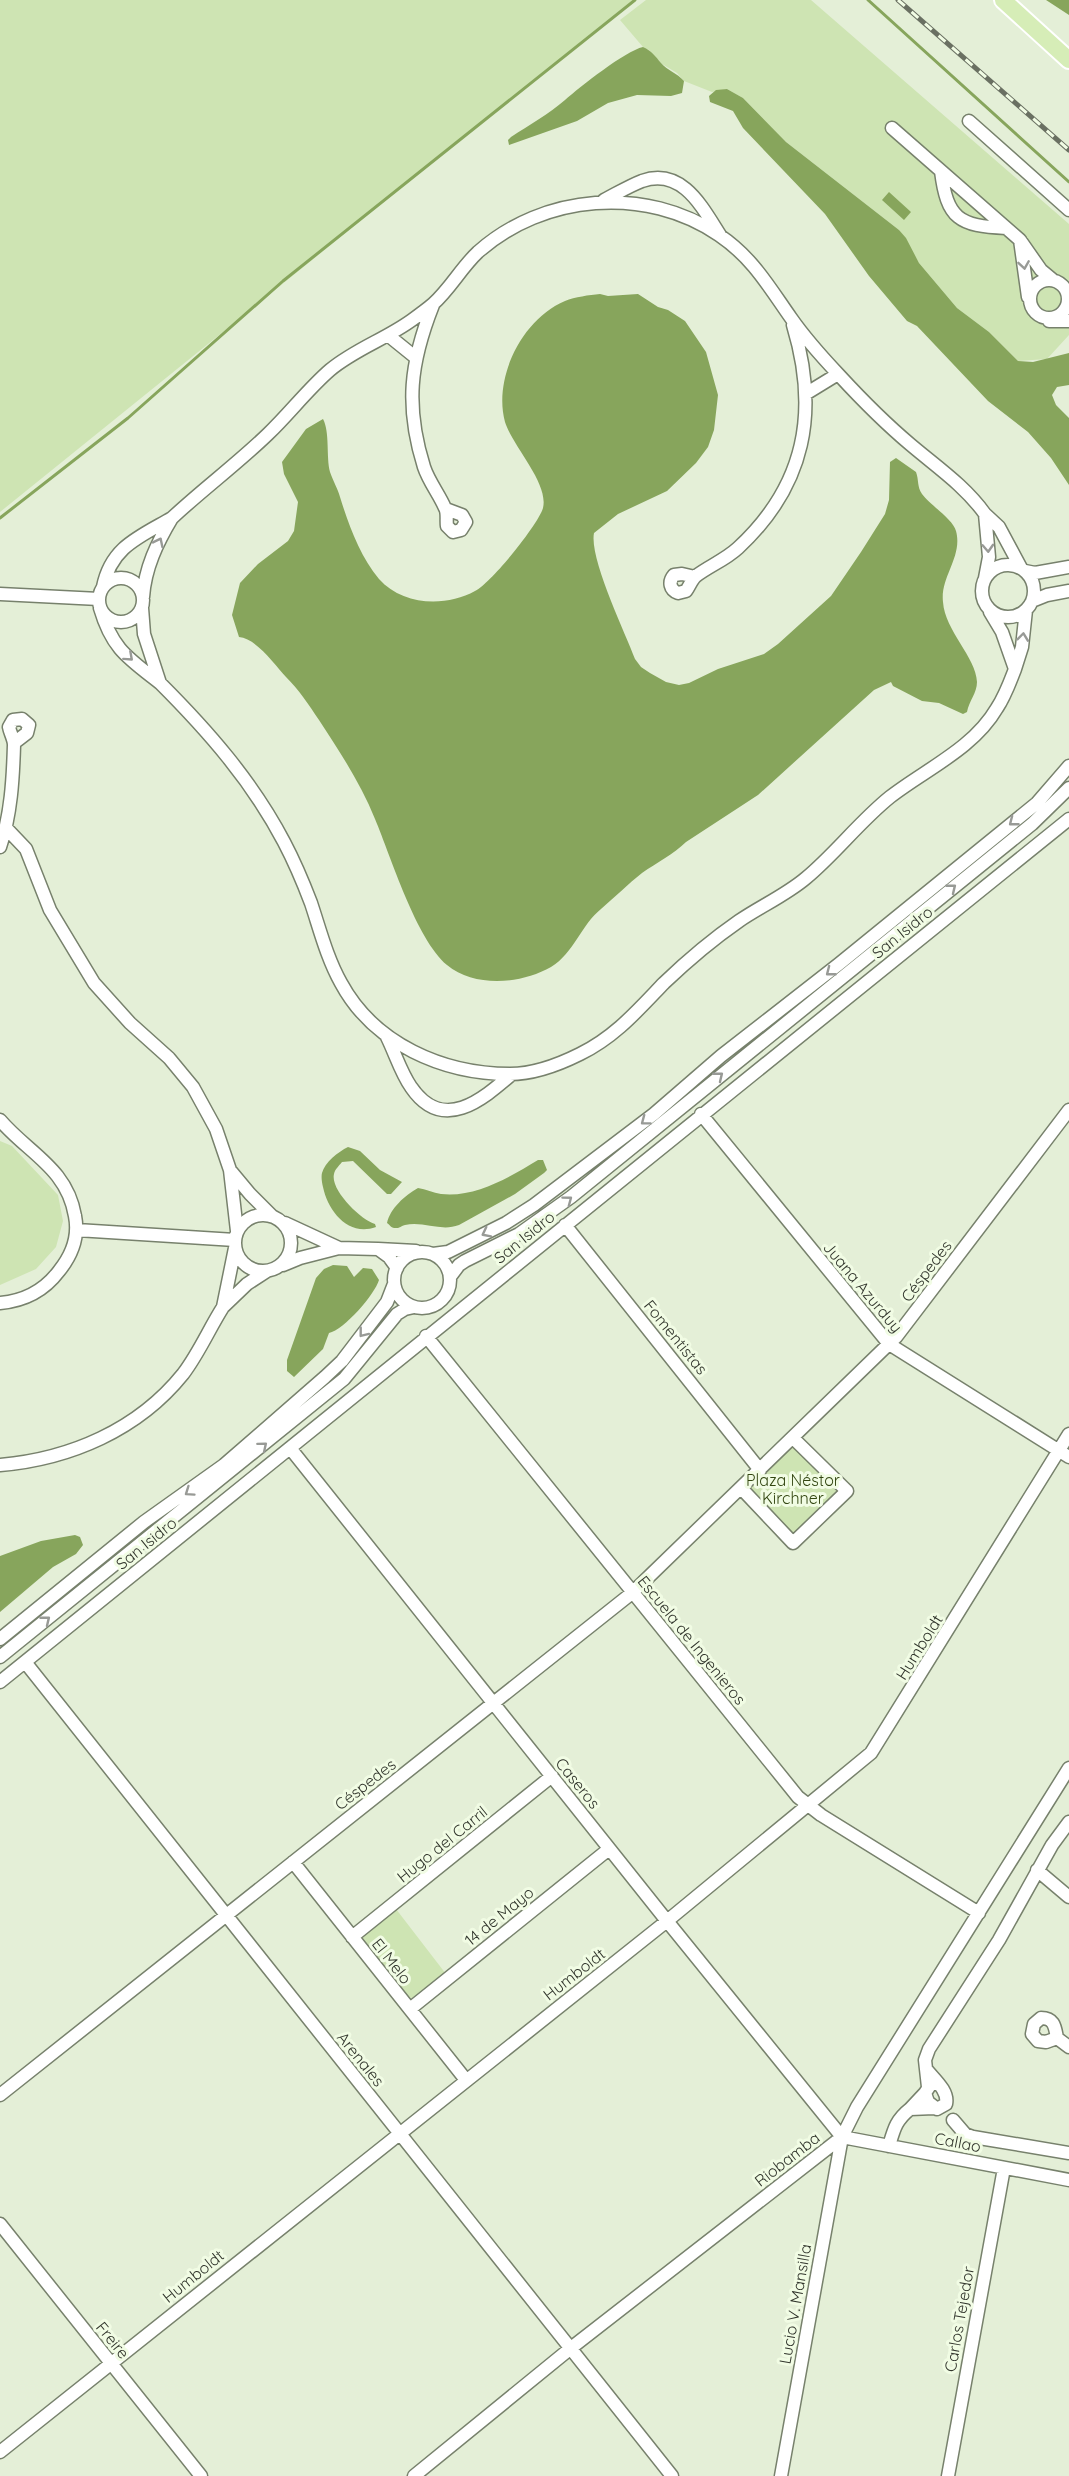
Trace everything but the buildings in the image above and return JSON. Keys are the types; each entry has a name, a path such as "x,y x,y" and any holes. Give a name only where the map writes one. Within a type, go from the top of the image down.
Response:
{"main road":[{"path":"1003,0 1069,60"}],"street":[{"path":"969,121 1069,210"},
{"path":"892,128 1020,240 1041,270 1064,285 1068,300 1062,312 1053,318 1040,316"},
{"path":"941,171 947,200 958,219 975,226 1006,228"},
{"path":"600,202 642,181 655,178 669,179 680,184 694,196 720,236"},
{"path":"387,1038 434,1061 455,1067 512,1074 555,1064 579,1055 618,1030 686,962 732,925 795,887 891,797 968,742 996,711 1015,669 1022,647 1033,583 1023,570 999,527 985,514 969,493 893,430 838,374 791,318 762,274 720,236 672,212 626,202 600,202 541,214 506,231 463,266 434,303 390,336 360,350 331,369 247,454 172,519 135,540 113,559 106,574 101,598 108,632 115,644 127,657 160,683 228,757 266,811 299,873 342,986 387,1038 410,1086 426,1103 437,1108 452,1110 474,1105 512,1074"},
{"path":"1020,240 1029,301 1034,312 1052,322 1069,321"},
{"path":"1029,301 1031,291 1045,280 1064,285"},
{"path":"434,303 415,357 412,378 414,428 425,470 446,509"},
{"path":"694,577 737,549 755,532 782,495 799,454 807,414 807,393 799,345 791,318"},
{"path":"390,336 415,357"},
{"path":"807,393 838,374"},
{"path":"985,514 989,557 982,595 1002,632 1015,669"},
{"path":"101,598 108,618 119,622 131,620 142,603 144,584 152,556 172,519"},
{"path":"984,580 993,569 1002,565 1035,573 1069,567"},
{"path":"101,598 113,580 129,580 138,586 142,603 144,634 160,683"},
{"path":"988,608 995,614 1009,617 1047,595 1069,591"},
{"path":"0,594 101,598"},
{"path":"0,847 6,828 14,743"},
{"path":"1041,807 1069,766"},
{"path":"450,1277 465,1261 519,1234 571,1197 678,1102 721,1056 861,954 1041,807 1069,788"},
{"name":"San Isidro","path":"0,1682 1069,819"},
{"path":"6,828 26,849 50,910 94,983 130,1023 169,1058 193,1087 216,1129 230,1170 236,1239 241,1261 258,1271 274,1269 289,1255 290,1234 260,1205 230,1170"},
{"path":"0,1639 144,1522 210,1483 342,1360 387,1302 397,1268 408,1256 457,1248 506,1223 678,1102"},
{"name":"Céspedes","path":"0,2095 632,1593 889,1344 1069,1110"},
{"name":"Juana Azurduy","path":"701,1114 889,1344 1064,1453"},
{"path":"0,1303 30,1296 49,1283 65,1264 77,1230 74,1205 62,1180 1,1123"},
{"path":"223,1307 236,1239 244,1222 253,1216 263,1215 277,1219 339,1248"},
{"name":"Fomentistas","path":"565,1225 760,1470"},
{"path":"77,1230 236,1239"},
{"path":"0,1464 63,1455 95,1442 134,1419 159,1399 183,1374 223,1307 247,1284 274,1269 300,1258 339,1248 428,1253 445,1263 450,1277 448,1292 438,1304 424,1308 405,1309 397,1314 344,1379 210,1483 0,1657"},
{"path":"378,1249 389,1257 397,1268"},
{"path":"394,1284 401,1298 414,1307"},
{"name":"Escuela de Ingenieros","path":"426,1336 798,1797 808,1806 979,1913"},
{"name":"Humboldt","path":"0,2452 667,1921 863,1761 879,1742 1064,1453 1069,1434"},
{"path":"741,1488 794,1543 847,1491 794,1438"},
{"name":"Caseros","path":"290,1448 842,2137"},
{"name":"Arenales","path":"25,1662 672,2476"},
{"name":"Riobamba","path":"414,2476 571,2348 842,2137 854,2113 1069,1768"},
{"name":"Hugo del Carril","path":"352,1937 552,1776"},
{"path":"1069,1822 1037,1870 999,1940 929,2049 925,2060 931,2088 928,2102 953,2120 964,2134 1069,2153"},
{"name":"14 de Mayo","path":"410,2009 609,1849"},
{"name":"El Melo","path":"293,1862 466,2080"},
{"path":"1037,1870 1069,1896"},
{"path":"1057,2038 1069,2046"},
{"path":"931,2088 947,2100 953,2120"},
{"path":"889,2146 894,2125 931,2088"},
{"path":"910,2109 936,2108 946,2104 947,2100"},
{"name":"Callao","path":"842,2137 1069,2180"},
{"name":"Lucio V. Mansilla","path":"781,2476 842,2137"},
{"name":"Carlos Tejedor","path":"948,2476 1004,2168"},
{"name":"Freire","path":"0,2224 201,2476"}],"green space":[{"path":"0,0 634,0 0,512"},
{"path":"646,0 811,0 1069,224 1069,335 1047,359 1018,361 989,332 957,308 919,263 899,230 786,142 743,98 727,89 712,92 684,81 643,47 620,20"},
{"path":"0,1141 12,1146 58,1195 63,1221 56,1247 36,1269 0,1285"},
{"name":"Plaza Néstor Kirchner","path":"794,1444 839,1491 792,1535 747,1488"},
{"path":"396,1909 446,1974 413,1998 405,1997 363,1940 363,1934"}],"shaded area":[{"path":"1046,0 1069,0 1069,15"},
{"path":"643,47 684,81 682,93 671,96 637,95 608,103 577,121 509,145 508,140 511,137 552,110 614,62"},
{"path":"727,89 743,98 786,142 899,230 906,238 919,263 957,308 989,332 1018,361 1033,362 1069,353 1069,385 1057,387 1052,395 1056,405 1069,418 1069,485 1051,458 1028,432 988,401 917,326 907,321 869,276 825,214 743,128 733,111 710,102 709,96 716,90"},
{"path":"889,192 911,212 904,220 882,200"},
{"path":"600,294 608,296 638,294 685,321 706,352 718,395 714,430 708,447 696,463 667,491 618,514 594,533 594,544 602,577 635,659 641,667 666,682 679,685 764,654 778,644 831,596 861,552 885,514 889,500 890,462 896,458 916,472 922,494 951,522 956,531 956,550 945,584 943,602 949,623 972,663 977,686 967,712 963,714 939,703 922,701 893,686 891,682 874,690 758,795 642,873 594,916 572,947 551,967 539,973 512,980 484,980 458,972 447,965 436,953 425,937 405,897 369,806 350,768 295,687 258,647 239,637 232,615 240,583 258,564 288,541 294,531 298,502 284,474 282,462 306,429 323,419 330,472 356,540 366,561 379,579 400,595 425,601 451,600 482,586 524,540 543,508 541,488 536,476 505,422 502,405 507,369 514,352 536,321 565,301"},
{"path":"348,1147 360,1151 380,1170 402,1182 391,1194 387,1194 353,1161 342,1162 335,1171 334,1181 342,1196 355,1211 376,1227 366,1229 348,1225 329,1205 322,1175 332,1158"},
{"path":"538,1160 543,1160 547,1170 544,1173 515,1194 459,1225 446,1227 412,1224 396,1228 387,1223 399,1203 418,1188 441,1194 467,1193 492,1185"},
{"path":"333,1265 347,1266 354,1277 363,1268 372,1269 379,1280 372,1294 358,1311 343,1325 329,1333 323,1349 294,1377 287,1371 287,1360 316,1278 324,1269"},
{"path":"75,1535 80,1537 83,1545 76,1554 53,1567 0,1612 0,1556 41,1541"}],"waterway":[{"path":"0,518 128,418 283,281 635,0"},
{"path":"868,0 1069,182"}],"railway":[{"path":"898,0 1069,150"}]}
